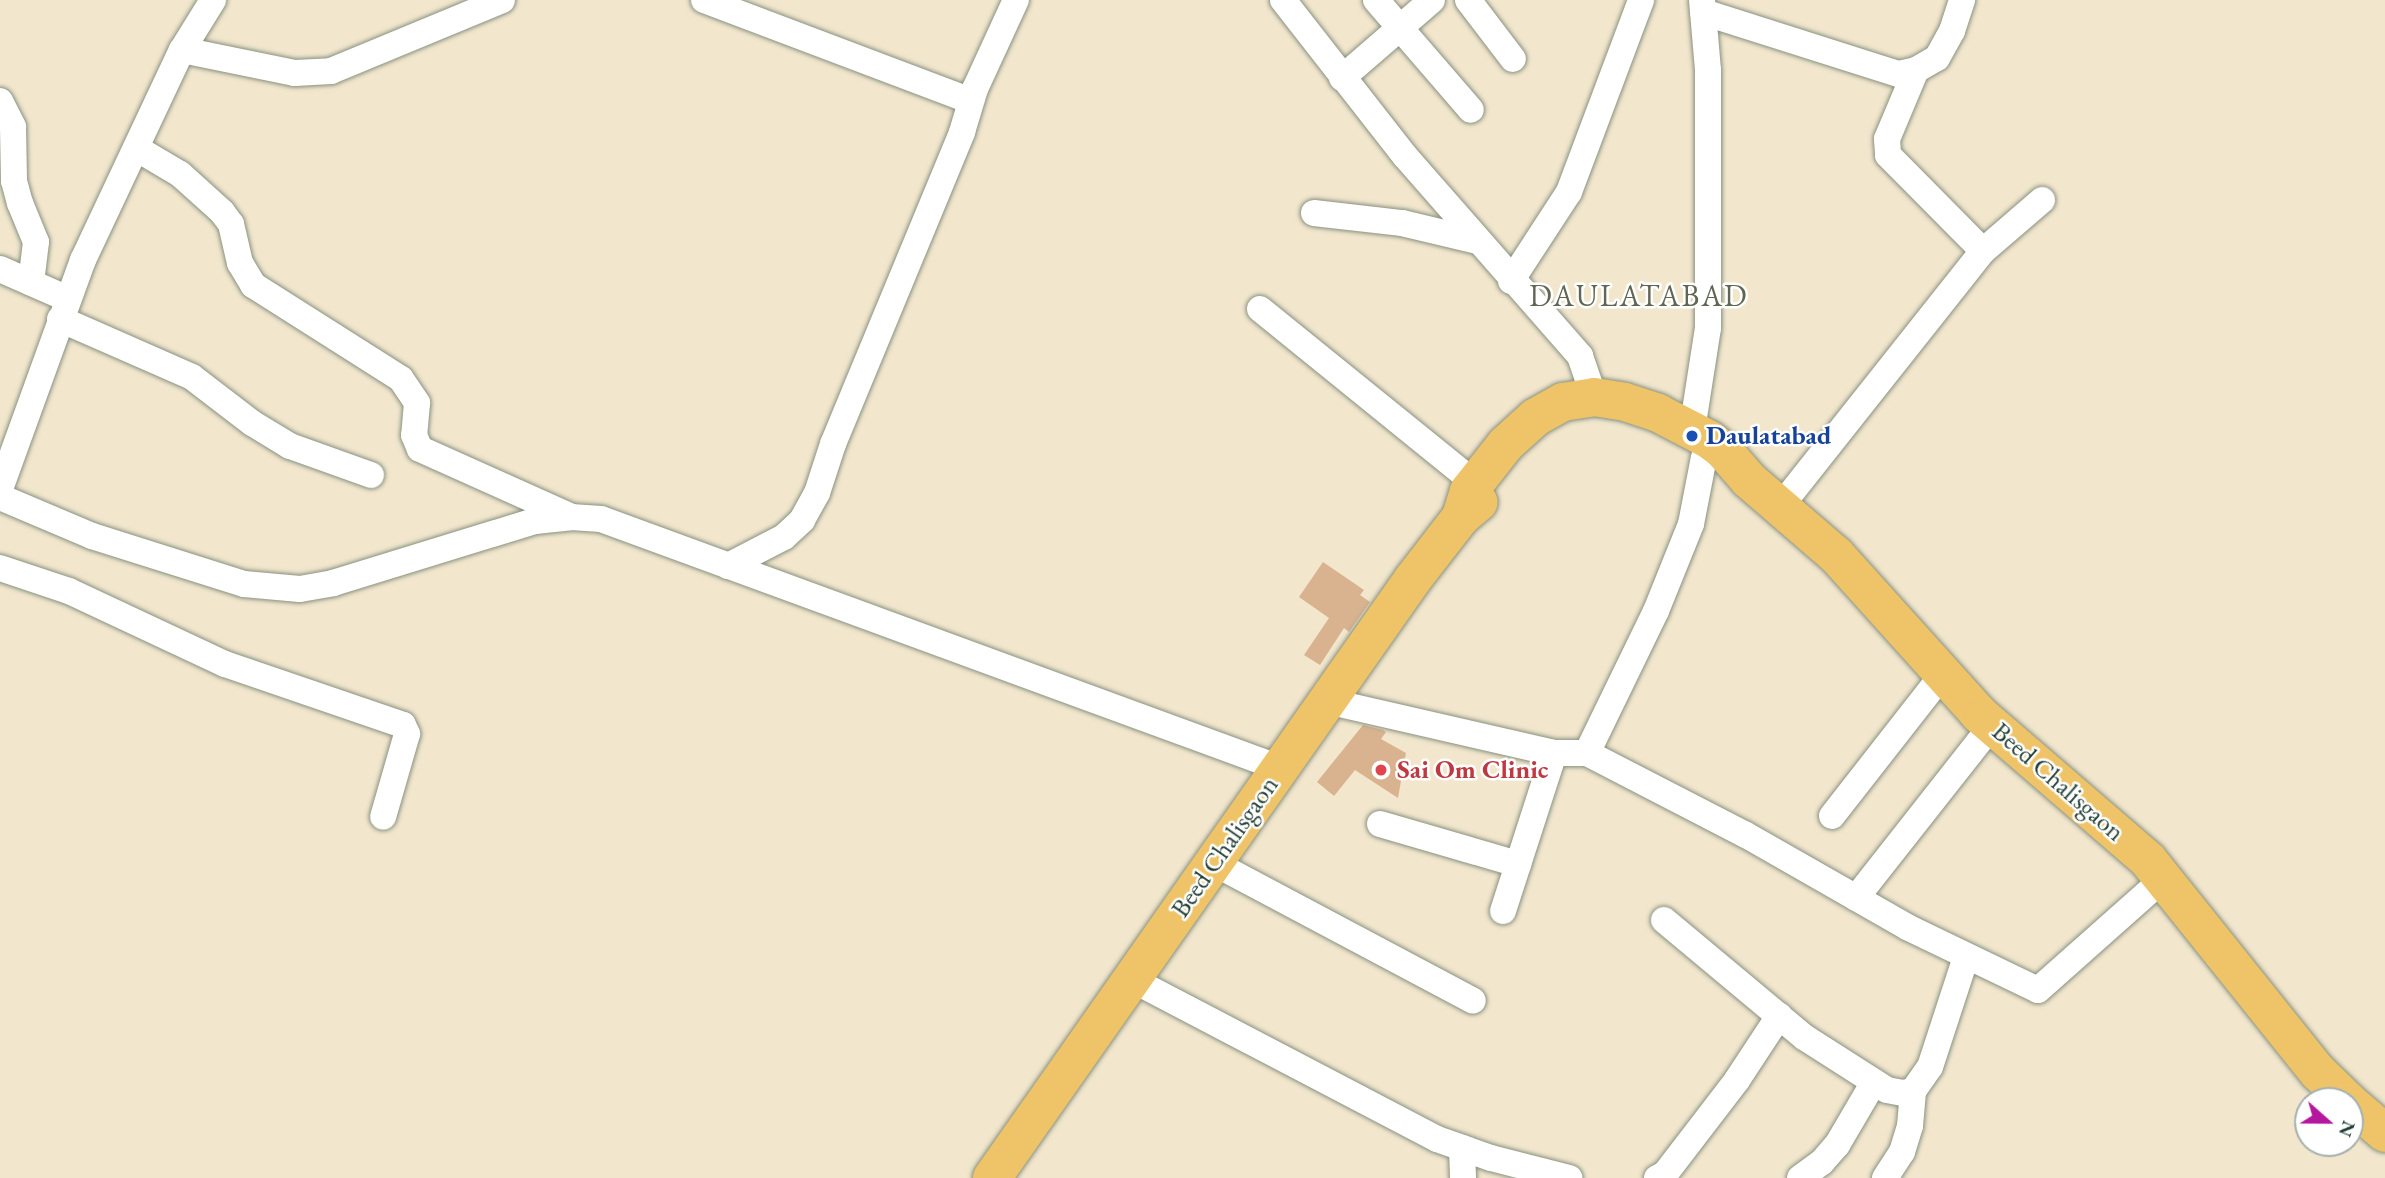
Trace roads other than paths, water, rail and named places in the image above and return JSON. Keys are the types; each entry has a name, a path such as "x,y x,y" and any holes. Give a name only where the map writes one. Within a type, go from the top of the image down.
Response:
{"highway":[{"name":"Beed Chalisgaon","path":"1461,517 1464,501 1475,483 1506,444 1535,417 1563,402 1594,397 1639,406 1698,444"},
{"name":"Beed Chalisgaon","path":"992,1178 1133,981 1327,701 1461,517 1477,505 1544,435 1586,417 1635,424 1723,450 1749,480 1836,555 1992,726 2148,860 2318,1072 2334,1087"},
{"name":"Beed Chalisgaon","path":"2364,1115 2385,1133"}],"street":[{"path":"0,489 83,260 182,50 213,0"},
{"path":"182,50 295,73 331,71 502,0"},
{"path":"704,0 971,101"},
{"path":"728,566 784,537 802,520 817,493 833,444 962,132 971,101 1016,0"},
{"path":"1283,0 1342,78 1477,242 1584,362 1594,397"},
{"path":"1376,0 1398,30 1471,110"},
{"path":"1342,78 1432,0"},
{"path":"1468,0 1513,59"},
{"path":"1511,281 1569,192 1641,0"},
{"path":"1587,753 1656,611 1691,524 1708,328 1708,70 1702,6 1899,74 1916,70 1937,58 1952,31 1962,0"},
{"path":"1916,70 1887,139 1888,155 1983,251"},
{"path":"0,102 13,127 17,192 36,242 31,283"},
{"path":"136,148 180,174 222,212 231,224 240,263 253,285 401,379 417,402 414,435 420,449 571,517"},
{"path":"1780,507 1983,251 2042,200"},
{"path":"1314,213 1392,221 1477,242"},
{"path":"0,269 31,283 64,309 192,377 251,423 290,446 371,475"},
{"path":"1260,309 1475,483"},
{"path":"0,497 92,536 231,580 300,589 333,583 535,522 571,517 601,519 1280,768"},
{"path":"0,568 69,591 225,664 403,724 407,734 383,817"},
{"path":"1832,816 1943,674"},
{"path":"1327,701 1554,753 1587,753 1746,835 1966,957 2038,990 2163,879"},
{"path":"1856,898 1992,726"},
{"path":"1503,911 1554,753"},
{"path":"1380,824 1518,864"},
{"path":"1214,863 1473,1001"},
{"path":"1664,920 1804,1037 1887,1090 1913,1091"},
{"path":"1885,1178 1902,1152 1910,1126 1913,1091 1930,1068 1966,957"},
{"path":"1133,981 1437,1139 1569,1178"},
{"path":"1657,1178 1665,1174 1737,1080 1779,1016"},
{"path":"1800,1178 1822,1162 1837,1145 1874,1082"},
{"path":"1462,1148 1466,1177"}],"place":[{"name":"Daulatabad","path":"1692,436"},
{"name":"Sai Om Clinic","path":"1381,770"}],"district":[{"name":"DAULATABAD","path":"1639,296"}]}
